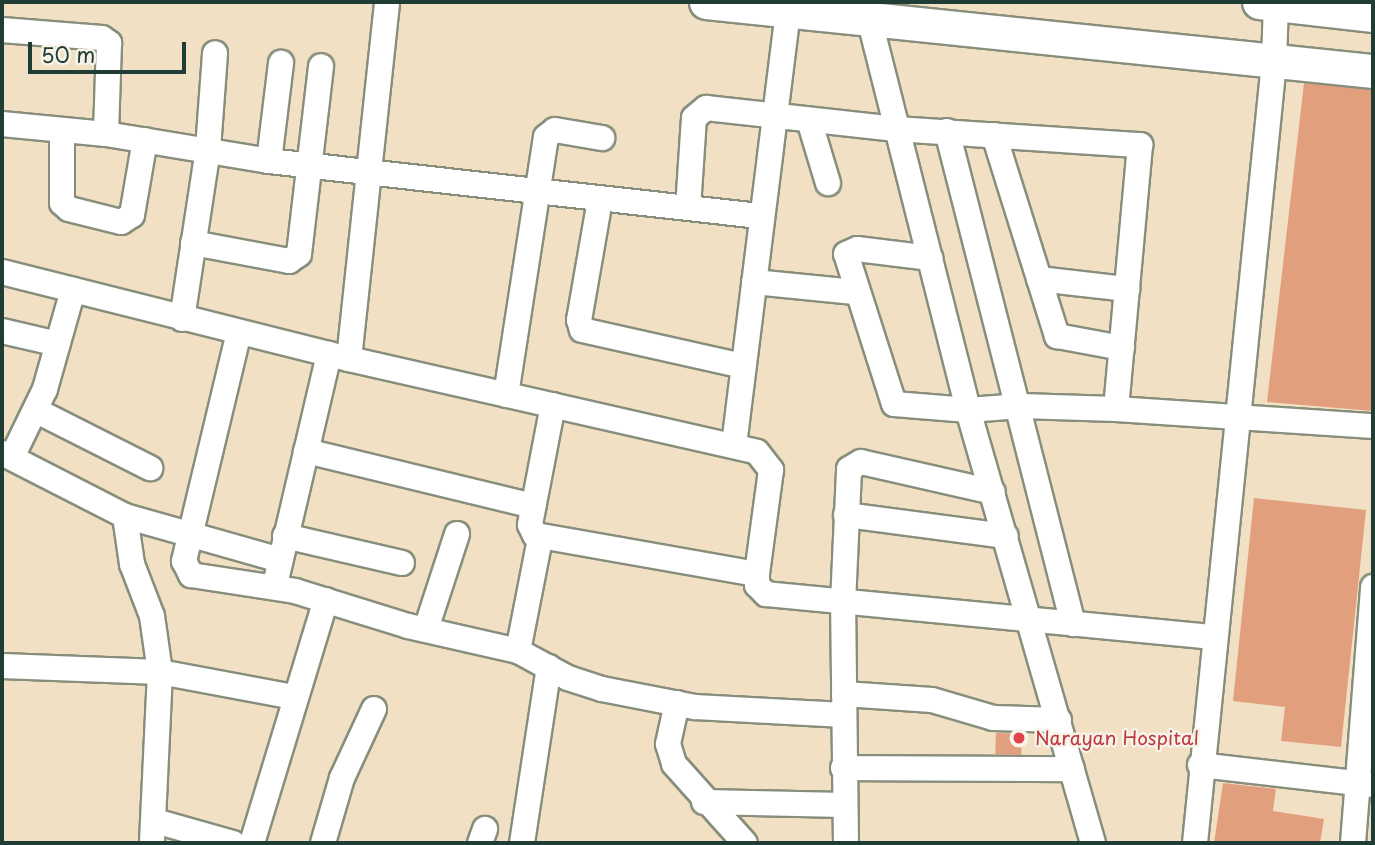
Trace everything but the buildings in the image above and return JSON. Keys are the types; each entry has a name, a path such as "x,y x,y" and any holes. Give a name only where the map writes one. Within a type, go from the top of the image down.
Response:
{"street":[{"path":"275,587 306,451 339,356 372,173 387,2"},
{"path":"706,2 788,10 866,9 1274,63 1373,71"},
{"path":"1195,843 1200,765 1274,63 1267,3 1373,15"},
{"path":"866,9 968,410 1093,843"},
{"path":"734,445 788,10"},
{"path":"2,30 102,38 109,43 106,134"},
{"path":"183,319 208,149 215,53"},
{"path":"269,161 281,63"},
{"path":"193,243 294,259 299,254 321,66"},
{"path":"688,208 698,112 706,108 896,129 1140,145 1116,409"},
{"path":"809,120 828,183"},
{"path":"2,124 106,134 269,161 762,216"},
{"path":"62,130 62,203 68,209 121,222 132,215 145,140"},
{"path":"947,131 1021,406 1073,624"},
{"path":"506,394 549,132 602,138"},
{"path":"994,135 1057,337 1122,348"},
{"path":"600,200 579,320 582,330 743,366"},
{"path":"930,258 850,251 846,261 889,399 901,406 968,410 1021,406 1116,409 1373,426"},
{"path":"2,272 183,319 757,452 771,470 757,574 757,585 766,594 1215,637"},
{"path":"1039,279 1127,289"},
{"path":"754,282 855,292"},
{"path":"73,290 37,411 7,455 125,516 190,535 402,563"},
{"path":"2,331 58,344"},
{"path":"239,332 184,561 191,575 275,587 326,600 425,629 518,651 586,684 677,703 844,705 932,700 993,718 1059,720"},
{"path":"554,405 530,525 540,539 757,574"},
{"path":"37,411 150,468"},
{"path":"306,451 533,506"},
{"path":"846,843 843,603 849,469 861,462 993,492"},
{"path":"846,515 1006,536"},
{"path":"125,516 132,564 152,616 160,672 153,832 233,843"},
{"path":"425,629 457,534"},
{"path":"518,651 540,539"},
{"path":"1353,843 1366,784 1373,587"},
{"path":"252,843 294,697 326,600"},
{"path":"2,666 160,672 294,697"},
{"path":"522,843 549,667"},
{"path":"677,703 669,755 704,802 744,843"},
{"path":"323,843 342,778 374,709"},
{"path":"1200,765 1366,784"},
{"path":"843,768 1072,769"},
{"path":"704,802 845,805"}],"place":[{"name":"Narayan Hospital","path":"1019,738"}]}
